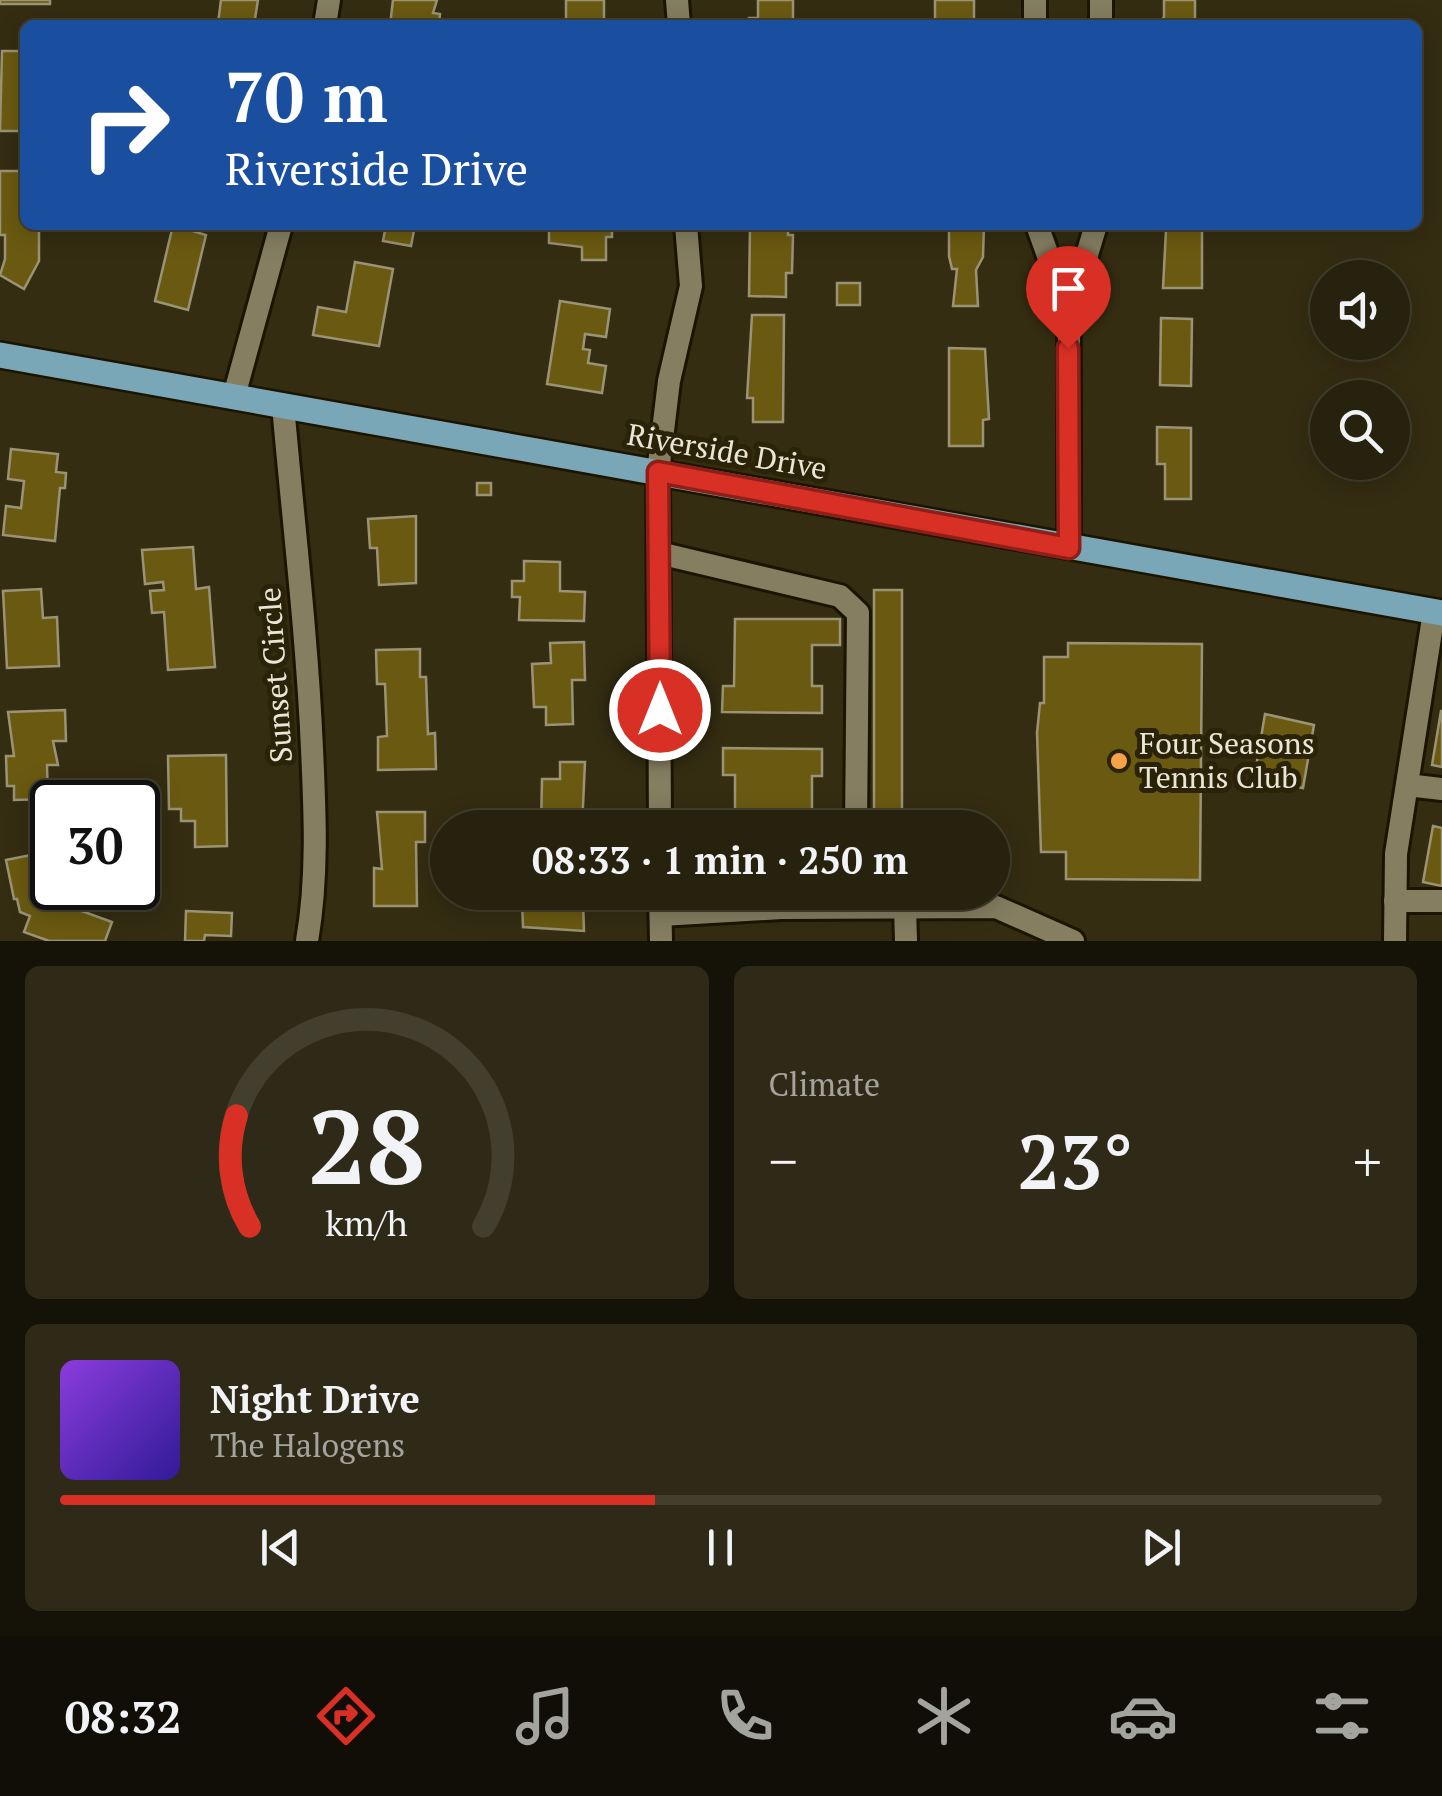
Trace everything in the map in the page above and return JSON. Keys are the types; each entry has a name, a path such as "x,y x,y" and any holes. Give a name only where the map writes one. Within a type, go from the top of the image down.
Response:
{"main road":[{"name":"Riverside Drive","path":"0,354 1438,613"}],"street":[{"path":"234,396 280,230"},
{"path":"660,810 658,472 669,381 691,286 686,230"},
{"path":"1039,230 1068,314"},
{"path":"1069,548 1068,314 1094,230"},
{"name":"Sunset Circle","path":"283,405 308,654 313,764 314,902 307,941"},
{"path":"659,554 840,596 858,613 856,810"},
{"path":"1395,941 1396,854 1407,785 1431,699 1438,613"},
{"path":"1407,785 1442,788"},
{"path":"1396,900 1442,901"},
{"path":"660,910 661,941"},
{"path":"905,910 906,941"},
{"path":"1003,910 1073,941"}],"building":[{"path":"0,0 50,0 50,4 0,4"},
{"path":"221,0 258,0 255,20 218,20"},
{"path":"393,0 437,0 433,13 440,14 439,20 391,20"},
{"path":"566,0 604,0 604,20 566,20"},
{"path":"758,0 793,0 793,20 749,20 758,18"},
{"path":"935,0 974,0 974,20 935,20"},
{"path":"1164,0 1195,0 1195,20 1162,20"},
{"path":"2,51 20,51 20,131 0,131"},
{"path":"0,171 20,171 20,230 39,230 39,261 24,289 0,275 5,235 0,235"},
{"path":"172,230 206,235 188,310 155,301"},
{"path":"385,230 414,230 411,246 383,241"},
{"path":"549,230 612,230 612,237 606,237 606,260 582,260 582,247 549,243"},
{"path":"750,230 788,230 788,235 793,235 792,273 786,273 786,297 749,296"},
{"path":"949,230 984,230 983,257 976,270 978,306 953,306 957,269 952,269"},
{"path":"1166,230 1202,230 1202,288 1163,288"},
{"path":"355,262 393,269 379,346 313,335 318,307 346,312"},
{"path":"837,283 860,283 860,305 837,305"},
{"path":"560,301 610,309 606,337 585,334 583,349 590,350 588,363 606,366 602,393 547,384"},
{"path":"752,315 784,315 783,422 753,422 753,398 747,398"},
{"path":"1161,318 1192,319 1191,386 1160,385"},
{"path":"949,348 985,349 989,419 983,420 983,446 949,446"},
{"path":"1157,427 1191,428 1191,499 1165,499 1165,464 1157,464"},
{"path":"11,449 58,454 56,472 66,473 65,488 60,488 55,541 3,535 6,506 21,508 24,481 8,479"},
{"path":"477,483 491,483 491,495 477,495"},
{"path":"416,516 416,583 379,585 377,548 370,548 368,519"},
{"path":"193,547 196,589 209,587 215,667 168,670 164,612 152,613 150,591 164,590 163,582 145,584 142,550"},
{"path":"524,561 560,562 560,591 585,592 584,621 519,620 520,597 512,597 512,581 524,581"},
{"path":"41,589 43,618 57,617 59,666 7,668 3,591"},
{"path":"874,590 902,590 902,810 874,810"},
{"path":"735,619 840,619 840,645 812,645 812,686 822,686 822,713 722,712 723,686 734,686"},
{"path":"584,642 585,680 572,680 573,724 546,725 546,707 534,707 532,664 551,663 550,643"},
{"name":"Four Seasons Tennis Club","path":"1068,643 1202,644 1200,880 1066,879 1066,852 1041,852 1037,733 1040,703 1044,703 1044,657 1068,657"},
{"path":"420,649 420,677 426,677 428,734 435,733 436,769 378,770 378,737 387,736 385,684 377,684 376,650"},
{"path":"65,710 66,741 53,741 58,765 47,765 47,780 30,780 30,800 14,800 14,786 7,786 6,756 14,756 8,712"},
{"path":"1442,711 1442,767 1432,765"},
{"path":"1265,714 1314,725 1303,788 1254,779"},
{"path":"723,748 822,749 822,776 812,776 812,810 735,810 735,775 723,775"},
{"path":"226,755 227,846 195,847 195,821 181,821 181,809 169,809 168,756"},
{"path":"560,762 585,762 583,810 541,810 542,779 560,779"},
{"path":"377,812 425,812 425,842 416,842 417,906 374,906 374,868 382,869"},
{"path":"1433,826 1442,828 1442,886 1423,882"},
{"path":"30,855 30,910 79,910 112,922 105,941 49,941 24,932 30,916 20,912 14,899 6,860"},
{"path":"522,910 583,910 584,931 523,927"},
{"path":"186,911 232,913 231,936 205,935 204,941 185,941"}],"place":[{"name":"Four Seasons Tennis Club","path":"1119,761"}],"route":[{"path":"660,710 658,472 1069,548 1068,348"}]}
